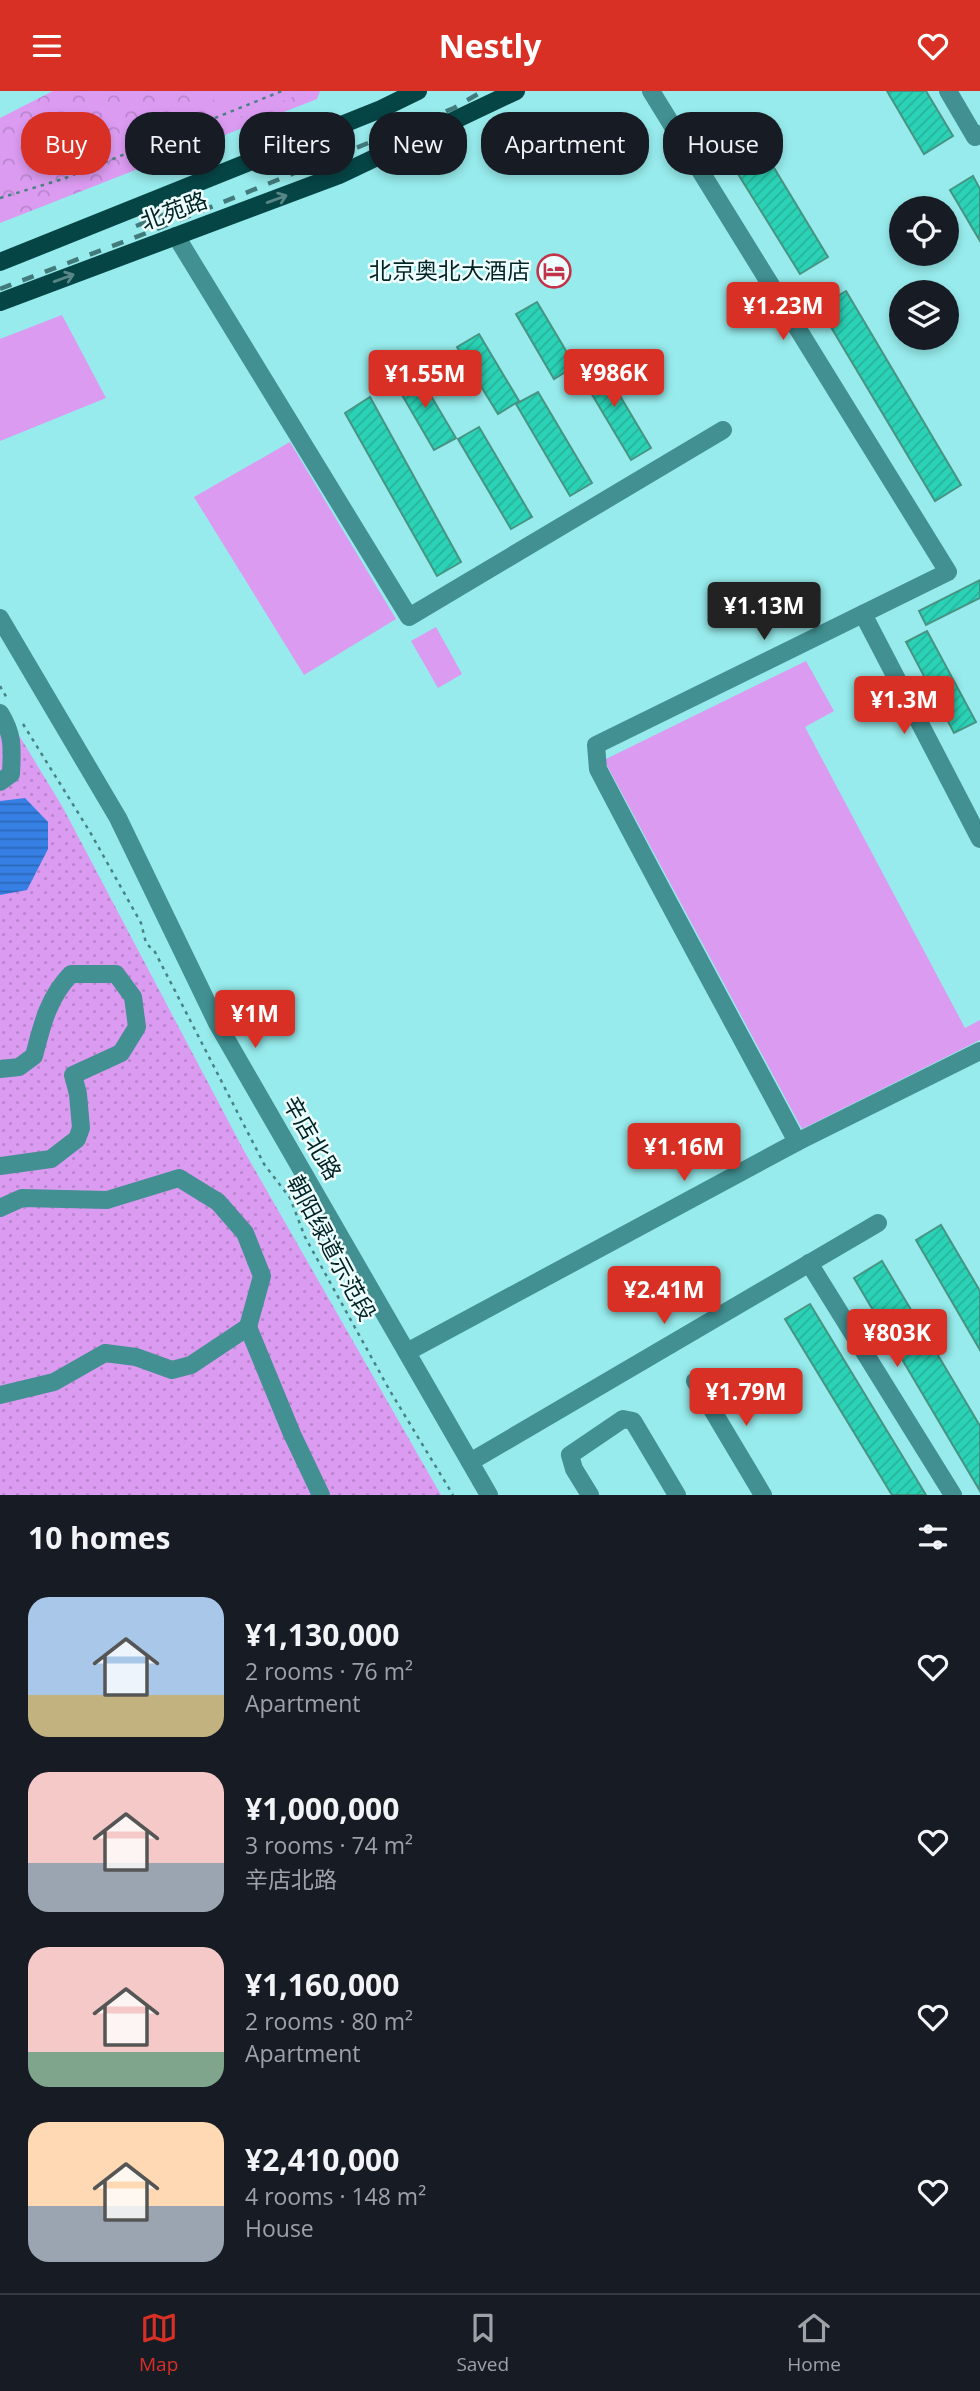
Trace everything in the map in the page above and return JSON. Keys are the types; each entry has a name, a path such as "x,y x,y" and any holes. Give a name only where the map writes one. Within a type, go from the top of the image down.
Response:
{"main road":[{"name":"北苑路","path":"0,262 418,91"},
{"name":"北苑路","path":"0,302 339,175 516,92"}],"street":[{"path":"651,91 948,572 596,745 598,769 604,781 797,1142"},
{"path":"948,91 975,137 980,134"},
{"path":"176,236 409,617 723,431"},
{"path":"863,614 980,839"},
{"name":"辛店北路","path":"0,618 118,818 217,1023 489,1495"},
{"path":"0,782 11,774 12,743 7,711"},
{"path":"0,1069 19,1067 34,1056 44,1017 57,989 71,974 116,974 133,997 137,1027 121,1053 73,1075 78,1094 80,1128 76,1139 51,1159 0,1166"},
{"path":"407,1352 797,1142 980,1051"},
{"path":"0,1207 22,1198 107,1200 179,1178 218,1202 245,1233 262,1276 248,1327 292,1434 321,1495"},
{"path":"470,1462 878,1223"},
{"path":"809,1263 953,1495"},
{"path":"0,1395 54,1382 105,1353 136,1357 172,1370 191,1365 248,1327"},
{"path":"695,1381 763,1495"},
{"path":"590,1495 574,1469 570,1455 623,1419 632,1421 677,1495"}],"path":[{"path":"0,198 63,179 282,91"},
{"path":"0,686 7,711"},
{"name":"朝阳绿道示范段","path":"21,720 90,832 141,923 146,943 155,952 264,1164 290,1198 305,1237 390,1391 453,1495"}],"green space":[{"path":"53,91 320,91 317,99 284,112 239,112 239,130 225,135 225,112 125,112 125,174 0,223 0,118"},
{"path":"210,91 309,91 253,112 239,112 239,117 225,122 225,112 219,112"},
{"path":"62,315 106,398 0,441 0,339"},
{"path":"290,442 396,619 304,675 194,497"},
{"path":"436,627 462,674 438,688 411,641"},
{"path":"806,661 834,711 805,727 965,1028 980,1020 980,1040 802,1129 604,760"},
{"path":"0,704 62,806 243,1149 441,1495 0,1495"}],"water":[{"path":"25,798 48,822 48,849 27,890 0,895 0,801"}],"building":[{"path":"887,91 926,91 953,136 924,154"},
{"path":"739,175 778,175 828,257 800,274"},
{"path":"973,176 980,189 980,241 959,205 959,196 954,196 950,190"},
{"path":"846,291 961,485 935,501 819,307"},
{"path":"537,302 575,366 554,379 516,314"},
{"path":"479,334 519,401 498,414 457,347"},
{"path":"598,359 651,448 631,460 578,371"},
{"path":"415,369 456,438 434,450 394,381"},
{"path":"538,392 592,483 570,496 516,404"},
{"path":"370,397 461,562 437,576 345,413"},
{"path":"479,427 532,517 511,529 458,439"},
{"path":"980,580 980,598 926,625 919,611"},
{"path":"927,631 976,722 954,733 906,642"},
{"path":"941,1225 980,1291 980,1350 916,1240"},
{"path":"882,1261 980,1426 980,1491 854,1278"},
{"path":"810,1304 926,1495 892,1495 785,1319"}],"railway":[{"path":"0,289 162,227 454,108 483,91"},
{"path":"136,226 181,208"}],"place":[{"name":"北京奥北大酒店","path":"554,271"}]}
